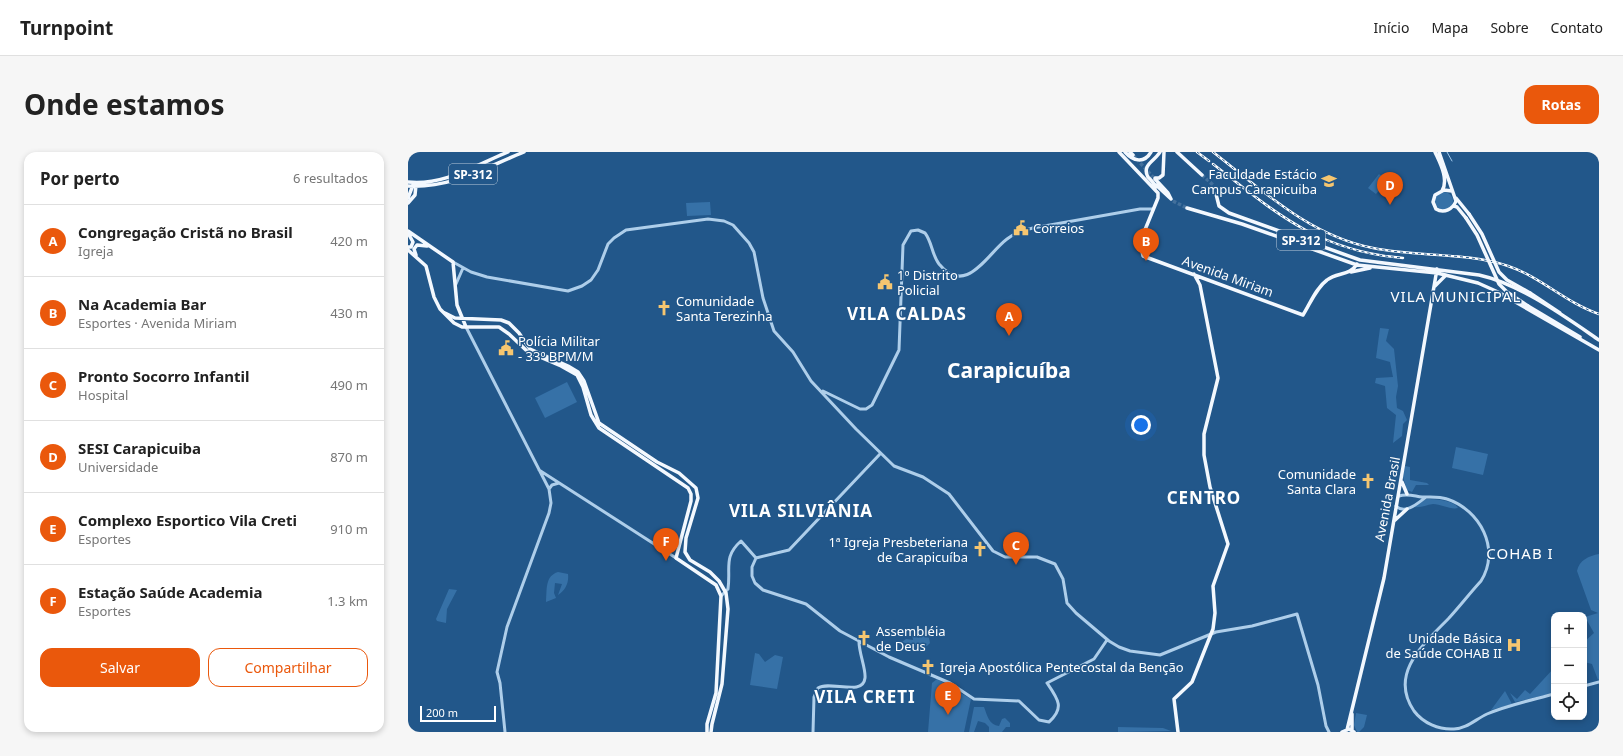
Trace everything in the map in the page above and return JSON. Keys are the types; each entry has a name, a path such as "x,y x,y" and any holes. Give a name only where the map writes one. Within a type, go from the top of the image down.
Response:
{"main road":[{"name":"SP-312","path":"408,186 452,176 508,152"},
{"name":"SP-312","path":"408,182 428,186 452,182 524,152"},
{"path":"1119,152 1157,190"},
{"path":"1125,152 1131,158 1137,160 1146,158 1151,152"},
{"path":"1160,152 1147,167 1148,176 1154,179 1172,200"},
{"path":"1154,179 1163,175 1164,152"},
{"path":"1177,152 1202,175"},
{"path":"1435,152 1444,177 1445,187 1434,197 1433,202 1435,207 1443,211 1454,206"},
{"path":"1439,152 1452,191 1482,234 1501,274 1569,320"},
{"path":"1153,209 1158,198 1154,179"},
{"path":"408,203 415,184"},
{"path":"411,196 428,186"},
{"path":"1442,191 1452,191"},
{"name":"SP-312","path":"1216,194 1220,208 1243,218 1360,260 1437,271 1446,275 1469,280 1498,292 1599,350"},
{"path":"1454,206 1456,197"},
{"path":"1454,206 1457,207 1466,218 1477,236 1499,284 1528,306 1573,332 1590,344"},
{"name":"SP-312","path":"1187,208 1242,224 1357,265 1479,275 1498,280 1521,291 1599,340"},
{"name":"Avenida Miriam","path":"1153,209 1140,242 1142,254 1147,258 1208,279 1303,315 1324,282 1334,276 1350,272"},
{"path":"408,232 453,262 457,305 466,327"},
{"path":"408,232 413,242 411,247 408,249 428,268 431,290 442,311 454,323 466,327 491,326 504,330 528,352 561,366 577,375 582,382 589,409 597,423 606,433 688,488 692,498 676,558 716,585 722,596 716,693 707,724 707,732"},
{"path":"416,257 414,249 417,245 430,247"},
{"path":"1350,272 1360,260"},
{"path":"1350,272 1358,272 1371,267"},
{"name":"Avenida Brasil","path":"1347,730 1384,578 1437,271"},
{"path":"1178,732 1174,699 1192,682 1211,635 1215,613 1213,586 1228,541 1214,502 1204,455 1204,434 1218,378 1200,285 1194,274"},
{"path":"1434,287 1446,275"},
{"path":"1200,285 1203,281 1208,279"},
{"path":"442,311 451,317 501,320 514,328 530,349 578,372 584,381 597,423 657,462 682,475 696,488 698,498 686,538 684,549 686,555 682,562"},
{"path":"504,330 509,324"},
{"path":"509,334 514,328"},
{"path":"682,475 679,474 677,477 683,484"},
{"path":"1401,482 1407,494"},
{"path":"1393,522 1407,509"},
{"path":"677,553 681,552 693,563 714,575 726,593 728,609 722,684 711,732"},
{"path":"1342,732 1347,730 1353,731 1353,709"}],"street":[{"path":"821,391 860,409 866,409 872,405 899,350 903,245 911,231 918,230 925,233 940,265 948,272 963,276 975,270 1004,241 1018,233 1033,228 1110,214 1153,209"},
{"path":"453,262 463,268 487,277 568,291 582,286 591,280 598,270 608,244 626,230 697,220 724,222 740,230 754,252 760,286 772,327 777,335 791,350 815,385 880,454 894,466 920,475 949,494 966,514 988,547 1005,557 1044,558 1055,564 1063,579 1067,602 1079,616 1108,640 1124,649 1158,655 1211,635 1297,614 1330,732"},
{"path":"456,284 463,268"},
{"path":"466,327 549,489 551,503 549,513 506,627 502,646 497,672 500,683 504,732"},
{"path":"756,558 789,550 842,492 880,454"},
{"path":"539,470 676,558"},
{"path":"549,489 552,485 560,483"},
{"path":"1399,496 1407,494 1414,496 1446,498 1463,507 1472,514 1486,537 1487,559 1485,573 1481,581 1423,644 1409,664 1406,689 1412,707 1421,718 1430,724 1439,728 1455,729 1464,727 1487,714 1551,695"},
{"path":"1414,496 1416,500 1415,505"},
{"path":"1396,506 1401,509 1407,509 1426,497"},
{"path":"722,596 726,593 729,586 729,558 733,550 741,541 756,558"},
{"path":"756,558 752,567 752,576 759,588 806,604 840,631 859,642 914,669 950,683 974,699 1019,701 1039,720 1049,722 1058,713 1059,706 1047,683 1091,661 1098,655 1108,640"},
{"path":"813,732 814,698 818,688 821,686 830,685 853,688 861,686 864,683 865,677 859,642"},
{"path":"1587,685 1599,682"}],"shaded area":[{"path":"1379,174 1387,181 1376,194 1368,188"},
{"path":"1444,192 1450,195 1453,201 1450,207 1444,210 1438,207 1435,201 1438,195"},
{"path":"710,202 711,215 687,216 686,203"},
{"path":"1380,328 1389,329 1386,341 1394,349 1398,386 1396,397 1397,408 1403,411 1407,420 1403,424 1402,436 1393,443 1396,415 1387,408 1385,386 1375,383 1376,378 1393,377 1390,362 1376,358"},
{"path":"567,382 577,402 545,418 535,398"},
{"path":"1456,447 1488,454 1483,475 1452,468"},
{"path":"1405,466 1410,467 1410,480 1427,483 1429,485 1416,485 1412,492 1407,490 1403,477"},
{"path":"1426,499 1452,503 1458,508 1433,504 1414,507"},
{"path":"1599,554 1598,680 1592,664 1587,663 1587,639 1594,633 1587,621 1587,616 1598,613 1591,610 1577,571 1582,561"},
{"path":"558,572 568,574 566,586 558,595 562,584 555,583 554,593 556,598 546,602 549,580"},
{"path":"449,589 457,590 447,609 446,623 437,621 436,619"},
{"path":"923,633 929,638 930,643 927,646 911,645 902,642 906,639 913,640 912,634 919,638"},
{"path":"755,653 759,654 765,662 775,655 783,657 777,689 750,685"},
{"path":"1551,671 1551,694 1515,702 1510,693 1517,699 1525,690 1530,694"},
{"path":"937,679 971,699 964,732 928,732 932,683"},
{"path":"1505,691 1512,704 1491,710"},
{"path":"974,707 984,707 993,724 999,726 1002,719 1005,718 1010,723 1010,727 1006,727 1002,732 989,732 989,727 985,723 978,721 974,732 969,732"},
{"path":"1356,713 1367,715 1364,727 1359,732 1357,732 1354,725"},
{"path":"1118,727 1163,728 1171,731 1118,732"}],"waterway":[{"path":"1447,152 1452,161"}],"tunnel":[{"path":"1133,155 1153,177"},
{"path":"1202,175 1213,185 1216,194"},
{"path":"1173,201 1187,208"}],"railway":[{"path":"1197,152 1209,161"},
{"path":"1213,152 1288,210 1328,233 1350,242 1389,251 1475,259 1508,266 1532,277 1576,303 1599,314"},
{"path":"1213,164 1278,213 1300,227 1322,238 1346,247 1373,254 1403,258"}],"place":[{"name":"Faculdade Estácio Campus Carapicuiba","path":"1329,181"},
{"name":"SESI Carapicuiba","path":"1390,205"},
{"name":"Correios","path":"1021,228"},
{"name":"Na Academia Bar","path":"1146,261"},
{"name":"1º Distrito Policial","path":"885,282"},
{"name":"Comunidade Santa Terezinha","path":"664,308"},
{"name":"Congregação Cristã no Brasil","path":"1009,336"},
{"name":"Polícia Militar - 33º BPM/M","path":"506,348"},
{"name":"Comunidade Santa Clara","path":"1368,481"},
{"name":"1ª Igreja Presbeteriana de Carapicuíba","path":"980,549"},
{"name":"Estação Saúde Academia","path":"666,561"},
{"name":"Pronto Socorro Infantil","path":"1016,565"},
{"name":"Assembléia de Deus","path":"864,638"},
{"name":"Unidade Básica de Saúde COHAB II","path":"1514,645"},
{"name":"Igreja Apostólica Pentecostal da Benção","path":"928,667"},
{"name":"Complexo Esportico Vila Creti","path":"948,715"}],"district":[{"name":"VILA MUNICIPAL","path":"1456,296"},
{"name":"VILA CALDAS","path":"907,313"},
{"name":"Carapicuíba","path":"1009,370"},
{"name":"CENTRO","path":"1204,497"},
{"name":"VILA SILVIÂNIA","path":"801,510"},
{"name":"COHAB I","path":"1520,553"},
{"name":"VILA CRETI","path":"865,696"}]}
